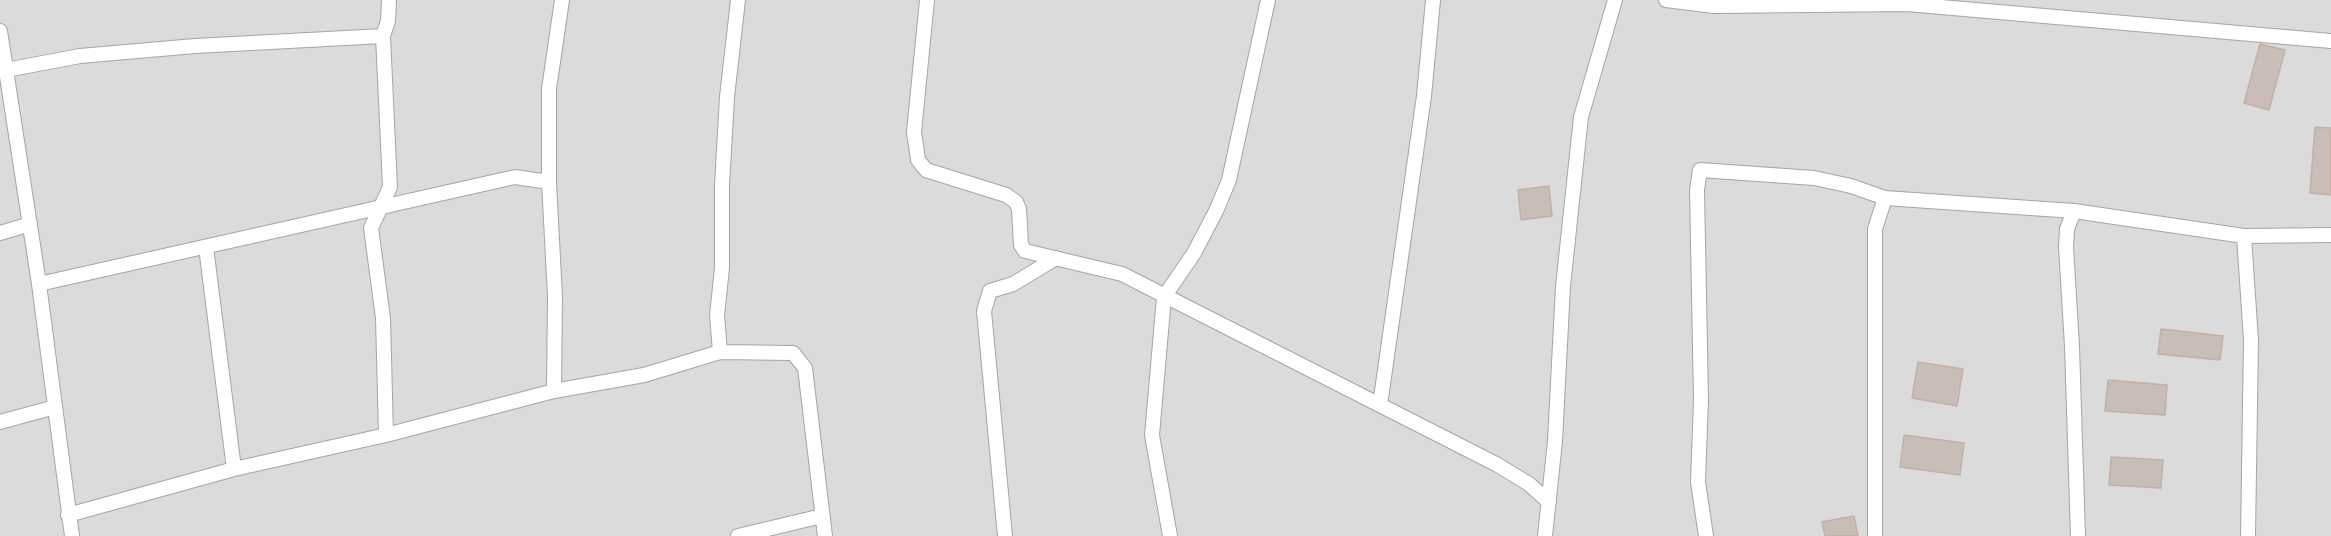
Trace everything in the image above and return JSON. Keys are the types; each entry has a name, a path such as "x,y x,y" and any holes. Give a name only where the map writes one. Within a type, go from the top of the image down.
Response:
{"street":[{"path":"386,435 383,318 371,228 390,188 382,36 388,21 389,0"},
{"path":"554,391 555,297 549,182 549,89 562,0"},
{"path":"720,352 717,315 722,268 724,152 727,97 738,0"},
{"path":"927,0 914,132 918,160 926,170 1006,195 1016,202 1019,209 1019,234 1025,251 1122,274 1496,464 1529,484 1549,502"},
{"path":"1170,536 1152,435 1164,297 1194,253 1229,180 1268,0"},
{"path":"1380,405 1424,96 1433,0"},
{"path":"1545,536 1555,441 1563,286 1581,117 1615,0"},
{"path":"1666,0 1714,6 1907,4 2331,41"},
{"path":"0,31 39,284 72,536"},
{"path":"6,70 80,56 382,36"},
{"path":"1706,536 1698,482 1701,400 1698,173 1703,169 1814,178 1851,186 1885,198 2074,212 2244,236 2331,236"},
{"path":"39,284 515,177 549,182"},
{"path":"1875,536 1875,229 1885,198"},
{"path":"2074,212 2067,229 2066,247 2072,346 2078,536"},
{"path":"0,233 30,224"},
{"path":"2244,236 2251,340 2248,536"},
{"path":"206,247 234,470"},
{"path":"1005,536 984,311 990,291 1013,284 1056,258"},
{"path":"68,515 234,470 386,435 554,391 644,375 720,352 793,353 800,358 805,368 825,536"},
{"path":"0,422 54,406"},
{"path":"738,536 822,516"}],"shaded area":[{"path":"0,0 2331,0 2331,536 0,536"}],"building":[{"path":"2260,44 2285,50 2269,110 2244,103"},
{"path":"2315,127 2331,128 2331,195 2310,193"},
{"path":"1549,186 1552,216 1521,220 1518,190"},
{"path":"2161,329 2223,336 2220,360 2158,354"},
{"path":"1918,362 1963,369 1957,406 1912,398"},
{"path":"2108,380 2167,385 2165,415 2105,411"},
{"path":"1904,435 1964,443 1960,475 1900,467"},
{"path":"2111,457 2163,460 2161,488 2109,485"},
{"path":"1854,516 1858,536 1825,536 1822,522"}]}
